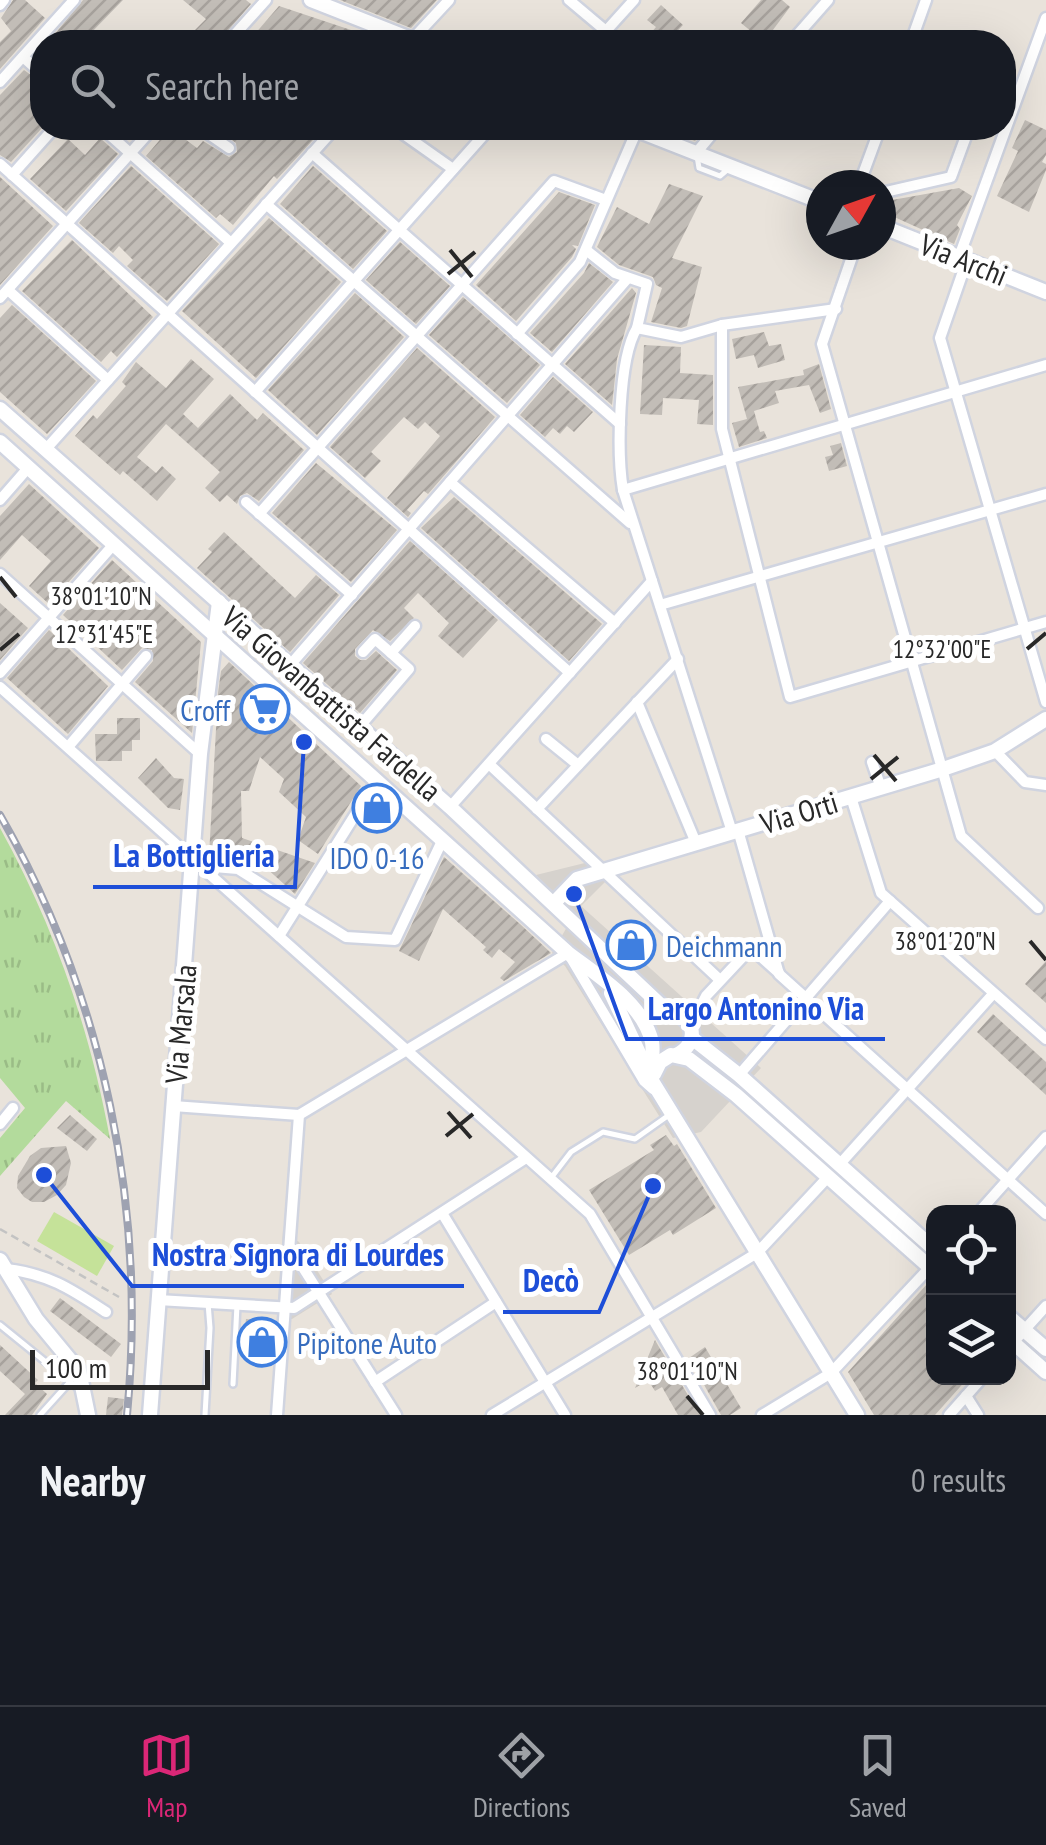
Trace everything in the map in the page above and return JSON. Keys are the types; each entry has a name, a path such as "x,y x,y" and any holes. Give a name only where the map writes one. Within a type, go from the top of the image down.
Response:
{"main road":[{"path":"311,0 385,30"},
{"path":"664,140 806,196"},
{"name":"Via Archi","path":"896,232 1046,292"},
{"name":"Via Giovanbattista Fardella","path":"0,409 450,807 668,1012"},
{"name":"Via Giovanbattista Fardella","path":"0,442 603,979 636,1012 651,1040"},
{"name":"Via Marsala","path":"150,1415 173,1106 197,863 200,754 218,602"},
{"name":"Via Orti","path":"554,902 577,879 943,770 995,752 1046,719"},
{"path":"603,979 661,1096 856,1415"},
{"path":"651,1078 654,1021 668,1012 679,1014 743,1078 926,1242"},
{"path":"651,1078 656,1067 686,1049 694,1025"},
{"path":"651,1040 660,1052 689,1059 736,1095 926,1262"},
{"path":"3,1264 36,1319 79,1371 88,1415"},
{"path":"1016,1323 1046,1349"},
{"path":"1016,1348 1046,1372"}],"street":[{"path":"47,30 74,0"},
{"path":"239,30 266,0"},
{"path":"424,30 449,0"},
{"path":"569,0 605,30"},
{"path":"607,30 634,0"},
{"path":"802,30 828,0"},
{"path":"915,30 926,0"},
{"path":"1016,100 1041,48 1046,18"},
{"path":"0,82 30,49"},
{"path":"23,57 30,63"},
{"path":"12,174 43,140"},
{"path":"115,140 231,243"},
{"path":"108,380 4,294 142,140"},
{"path":"217,140 229,148"},
{"path":"46,450 323,140"},
{"path":"413,140 453,169"},
{"path":"255,392 479,140"},
{"path":"516,334 586,250 630,140"},
{"path":"696,153 707,140"},
{"path":"865,170 876,140"},
{"path":"896,189 951,177 965,140"},
{"path":"1003,140 940,338 1046,702"},
{"path":"312,152 620,424"},
{"path":"0,164 570,674"},
{"path":"259,514 554,181 606,200"},
{"path":"266,204 632,525"},
{"path":"586,250 614,273 647,284 637,328 630,340 618,463 632,525 779,974"},
{"path":"851,260 822,344 961,836 1038,908"},
{"path":"291,664 628,278"},
{"path":"637,328 681,337 722,325 836,309"},
{"path":"722,325 722,429 790,697 1046,622"},
{"path":"608,504 624,494 730,459 1046,365"},
{"path":"0,500 28,468"},
{"path":"450,482 614,624"},
{"path":"660,604 1046,494"},
{"path":"246,502 352,595"},
{"path":"0,673 114,544"},
{"path":"0,574 200,754"},
{"path":"450,807 652,581"},
{"path":"391,653 415,626"},
{"path":"360,726 409,669 375,638 363,652"},
{"path":"68,748 146,656"},
{"path":"537,808 678,659"},
{"path":"0,687 590,1214 710,1415"},
{"path":"637,702 696,842"},
{"path":"546,739 578,765"},
{"path":"995,752 1026,782 1046,785"},
{"path":"872,762 881,788"},
{"path":"489,764 720,980"},
{"path":"279,936 377,780"},
{"path":"851,796 881,893 1046,1040"},
{"path":"197,863 238,869 346,937 395,940 442,838"},
{"path":"743,1078 752,1060 890,901"},
{"path":"173,1106 299,1115 564,948 644,1080 661,1096"},
{"path":"694,1025 720,980 751,948 1046,1214"},
{"path":"839,1165 993,994"},
{"path":"0,1124 14,1108"},
{"path":"276,1415 299,1115"},
{"path":"985,1205 1046,1137"},
{"path":"158,1300 282,1311 294,1308 323,1293 526,1158"},
{"path":"492,1415 757,1252 828,1178"},
{"path":"442,1212 565,1415"},
{"path":"290,1241 396,1415"},
{"path":"3,1264 58,1280 106,1312"},
{"path":"762,1415 831,1373 926,1273"},
{"path":"376,1382 496,1302"},
{"path":"1016,1337 1046,1306"},
{"path":"949,1415 976,1385"},
{"path":"966,1396 978,1415"}],"lane":[{"path":"551,1178 572,1152 603,1132 635,1139 672,1114"},
{"path":"205,1415 208,1303"},
{"path":"232,1384 237,1305"},
{"path":"0,1325 68,1384 85,1389"},
{"path":"40,1415 68,1384"}],"path":[{"path":"0,1229 119,1297"}],"green space":[{"path":"0,828 37,902 68,979 92,1058 110,1139 66,1101 0,1176 0,1138 25,1108 0,1078"},
{"path":"54,1212 114,1246 97,1276 37,1241"}],"shaded area":[{"path":"593,861 610,877 581,906 761,1068 701,1132 673,1138 565,966 552,953 575,913 536,875"},
{"path":"283,1230 299,1242 332,1294 292,1319 277,1319"}],"building":[{"path":"13,0 25,0 45,18 30,30 30,35 0,69 0,42 11,31 1,18"},
{"path":"83,0 123,0 94,30 58,30"},
{"path":"183,0 246,0 251,4 229,30 195,30 206,19"},
{"path":"340,0 437,0 411,28"},
{"path":"761,0 782,0 790,7 773,30 749,30 741,23"},
{"path":"661,5 683,25 678,30 653,30 656,27 647,20"},
{"path":"279,6 351,30 258,30"},
{"path":"24,70 30,74 31,140 11,162 0,155 0,95"},
{"path":"1025,120 1046,130 1046,155 1042,162 1046,170 1029,212 997,196 1018,151 1012,148"},
{"path":"67,140 85,155 98,140 118,154 66,211 30,179"},
{"path":"160,140 186,140 197,148 203,141 229,157 237,152 232,140 313,140 277,179 274,176 233,225 220,214 216,218 146,156"},
{"path":"131,166 219,244 167,301 127,266 133,260 119,246 113,253 79,223"},
{"path":"313,166 387,231 353,269 280,204"},
{"path":"0,177 53,226 0,285"},
{"path":"669,184 703,196 672,258 702,267 687,326 681,328 651,322 662,288 653,277 619,265 597,247 617,207 649,224"},
{"path":"959,188 972,196 957,225 960,229 954,244 896,218 896,199"},
{"path":"559,192 595,205 578,246 572,245 576,249 572,257 516,321 476,285"},
{"path":"269,218 341,282 256,378 182,311"},
{"path":"72,240 153,317 117,357 111,351 101,362 22,291"},
{"path":"400,242 450,286 416,324 366,280"},
{"path":"589,263 613,282 552,352 530,333"},
{"path":"632,288 636,293 617,359 612,405 565,364"},
{"path":"355,293 404,337 317,435 268,390"},
{"path":"463,297 540,365 507,403 429,335"},
{"path":"12,305 96,381 47,434 0,392 0,318"},
{"path":"764,332 769,346 781,344 785,360 758,368 754,355 736,359 732,339"},
{"path":"644,345 681,347 680,373 713,375 713,425 697,424 699,400 663,398 662,415 640,414"},
{"path":"417,348 495,417 428,494 424,491 407,510 411,513 408,517 387,498 440,436 425,422 418,429 404,417 371,452 381,461 365,478 330,447"},
{"path":"191,359 214,379 183,414 198,428 230,394 257,420 263,413 304,450 259,501 247,493 240,496 237,504 227,495 220,502 205,488 220,472 166,424 137,457 156,473 162,466 176,479 157,501 75,436 93,415 97,419 126,386 122,382 136,362 166,388"},
{"path":"819,364 831,409 820,413 809,385 775,391 779,403 754,411 760,432 764,431 767,438 739,447 732,423 747,419 738,387 804,375 803,370"},
{"path":"553,377 593,412 574,432 567,426 560,434 553,428 545,437 520,415"},
{"path":"841,443 847,466 829,471 825,457 833,455 830,446"},
{"path":"316,463 397,530 351,582 272,513"},
{"path":"29,484 99,548 49,604 29,586 51,561 22,535 0,560 0,516"},
{"path":"454,497 602,624 569,661 421,528"},
{"path":"224,532 295,598 316,575 339,595 290,652 197,568"},
{"path":"410,541 498,620 463,658 438,636 449,623 418,593 404,608 414,618 390,641 373,630 355,649 360,660 376,651 397,670 360,713 303,663"},
{"path":"112,560 201,642 192,733 135,682 153,661 152,650 142,648 122,670 63,615"},
{"path":"0,603 28,628 0,660"},
{"path":"49,630 108,686 68,734 7,678"},
{"path":"229,662 361,786 318,854 298,840 306,817 279,792 284,779 260,757 249,791 241,791 242,838 315,863 295,894 264,866 209,856 218,693 221,671"},
{"path":"117,718 140,718 140,740 132,740 132,751 122,751 122,761 96,761 95,734 117,734"},
{"path":"156,758 174,778 184,779 180,810 168,808 138,778"},
{"path":"444,857 551,953 504,981 500,978 515,962 499,949 492,958 483,950 486,947 443,909 419,961 399,951"},
{"path":"1046,961 1046,1003 1025,984"},
{"path":"993,1014 1046,1062 1046,1095 977,1032"},
{"path":"70,1115 97,1139 87,1151 57,1128"},
{"path":"666,1135 674,1146 677,1144 716,1208 673,1235 670,1230 629,1255 589,1190 654,1150 650,1145"},
{"path":"66,1146 71,1163 66,1185 44,1202 24,1197 17,1188 18,1176 30,1156 41,1148"},
{"path":"926,1285 926,1385 962,1385 935,1415 874,1415 848,1372"},
{"path":"60,1298 121,1344 111,1357 50,1311"},
{"name":"Pipitone Auto","path":"246,1319 274,1322 268,1361 251,1360 253,1338 244,1337"},
{"path":"655,1340 700,1415 678,1415 662,1387 655,1391 648,1380 635,1388"},
{"path":"0,1345 38,1380 35,1383 47,1394 32,1415 5,1415 25,1394 0,1371"},
{"path":"705,1347 741,1408 730,1415 721,1415 689,1358"},
{"path":"108,1397 124,1399 122,1415 106,1415"}],"railway":[{"path":"0,815 67,956 110,1105 130,1259 132,1337 127,1415"}],"place":[{"name":"Croff","path":"265,709"},
{"name":"La Bottiglieria","path":"304,742"},
{"name":"IDO 0-16","path":"377,808"},
{"name":"Largo Antonino Via","path":"574,894"},
{"name":"Deichmann","path":"631,945"},
{"name":"Nostra Signora di Lourdes","path":"44,1175"},
{"name":"Decò","path":"653,1186"},
{"name":"Pipitone Auto","path":"262,1342"}]}
